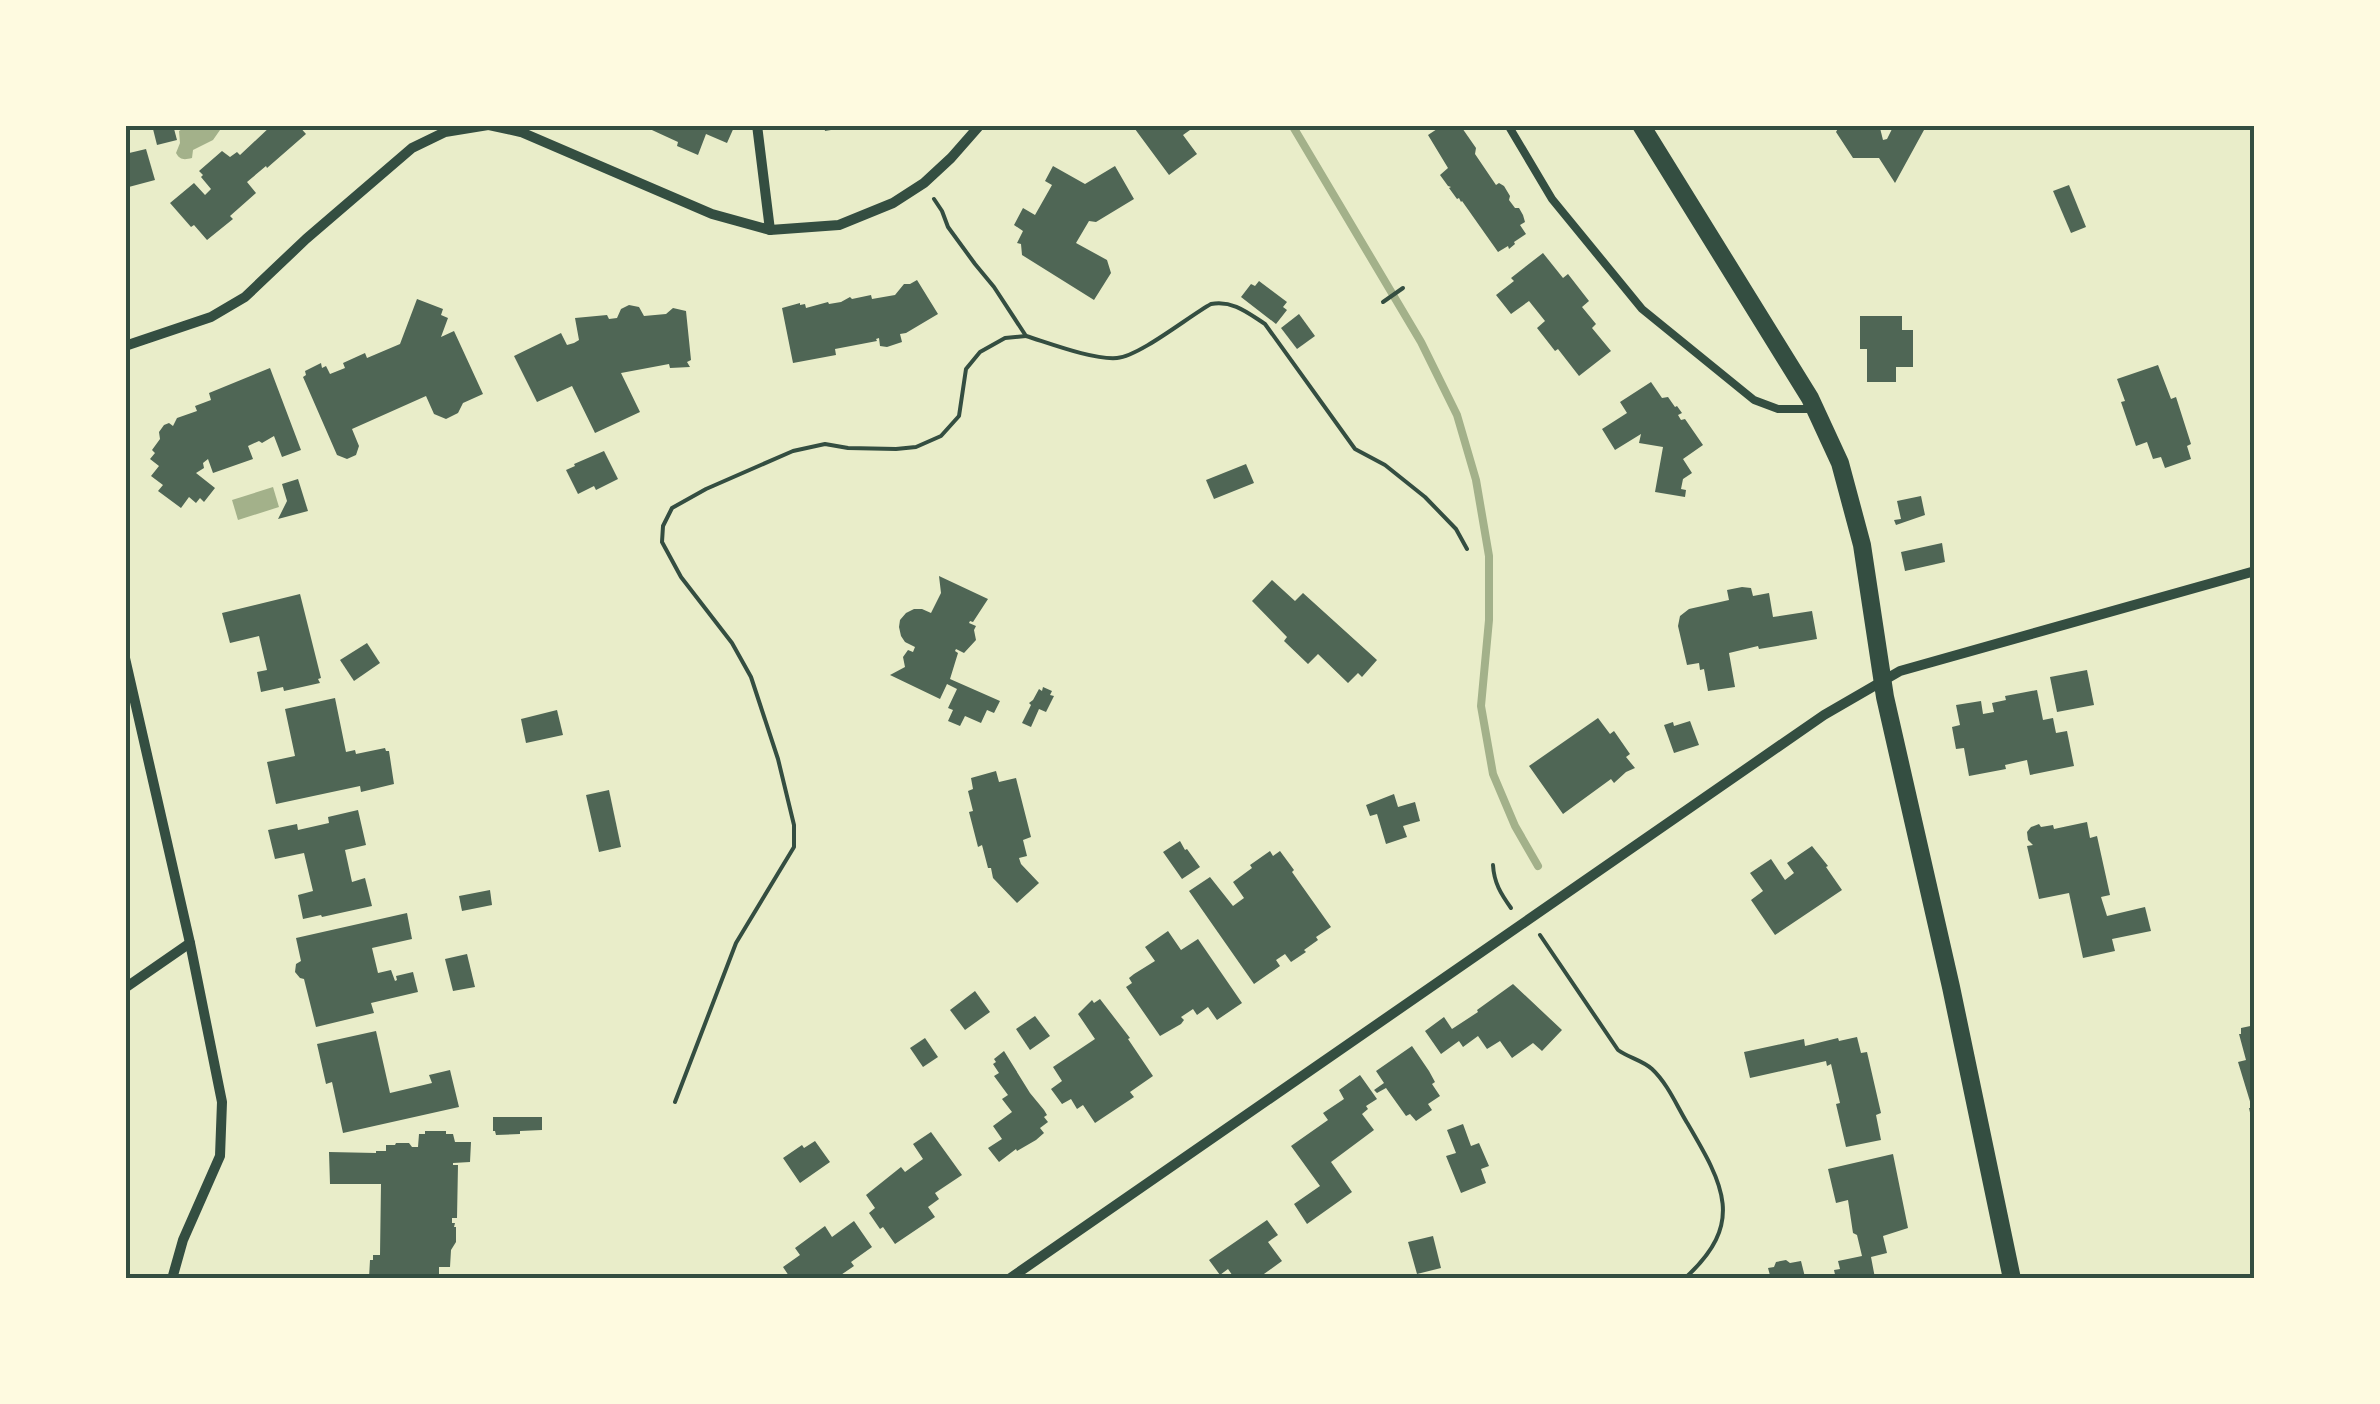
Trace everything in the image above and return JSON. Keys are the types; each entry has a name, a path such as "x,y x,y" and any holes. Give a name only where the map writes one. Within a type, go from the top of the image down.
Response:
{"street":[{"path":"125,346 211,316 245,297 412,148 445,132 489,125 521,132 712,214 770,230 840,225 893,203 924,184 980,125"},
{"path":"757,125 770,230"},
{"path":"1640,125 1815,408 1840,464 1862,545 1882,680 2012,1279"},
{"path":"1008,1279 1824,714 1882,680 1900,671 2255,571"},
{"path":"125,658 222,1102 220,1156 183,1240 172,1279"},
{"path":"125,988 190,943"}],"lane":[{"path":"1508,125 1552,199 1642,309 1754,400 1778,409 1815,408"}],"path":[{"path":"924,184 948,227 1026,336"},
{"path":"1383,302 1403,288"},
{"path":"675,1102 736,943 794,847 795,837 778,759 752,677 732,642 681,577 662,542 662,526 672,508 794,451 825,444 896,450 940,436 959,416 966,369 980,352 1006,338 1026,336 1117,358 1221,302 1236,306 1265,324 1355,449 1386,465 1425,497 1456,529 1467,548"},
{"path":"1493,865 1498,889 1511,908"},
{"path":"1540,935 1618,1050 1640,1061 1661,1080 1708,1160 1722,1196 1724,1216 1720,1234 1704,1261 1684,1279"}],"shaded area":[{"path":"189,125 219,125 220,130 213,140 193,150 192,158 182,159 176,153 179,131"},
{"path":"273,487 279,507 238,520 232,500"}],"building":[{"path":"156,125 173,125 177,140 157,145 153,129"},
{"path":"272,125 298,125 306,134 247,182 256,193 207,240 170,203 194,183 205,195 211,189 199,171 222,151 230,157 237,152 240,155"},
{"path":"641,125 735,125 727,143 706,134 698,155"},
{"path":"824,125 849,125 849,127 825,131"},
{"path":"1132,125 1197,125 1183,135 1197,154 1169,175"},
{"path":"1443,125 1460,125 1496,185 1504,186 1509,200 1523,215 1525,222 1520,225 1526,234 1509,249 1508,246 1498,252 1440,175 1448,168 1428,135"},
{"path":"1840,125 1882,125 1883,140 1892,129 1889,125 1921,125 1924,130 1895,183 1879,158 1853,158 1836,132"},
{"path":"146,149 155,180 125,188 125,154"},
{"path":"1053,166 1085,184 1115,166 1134,199 1096,222 1089,221 1076,243 1107,260 1111,273 1094,300 1022,255 1021,244 1017,243 1023,231 1014,225 1023,208 1035,215 1052,185 1045,181"},
{"path":"2069,185 2086,227 2071,233 2053,191"},
{"path":"1543,253 1563,278 1568,274 1589,301 1582,307 1596,324 1592,328 1611,351 1579,376 1537,328 1545,321 1529,301 1511,314 1496,295"},
{"path":"917,280 938,314 900,334 902,342 880,346 879,338 835,349 836,355 793,363 782,308 800,303 806,308 850,297 895,295 904,284"},
{"path":"1259,281 1287,302 1283,307 1287,310 1276,324 1241,297 1251,284 1255,286"},
{"path":"417,299 443,309 441,315 448,318 441,337 454,331 483,394 463,403 458,413 446,419 434,414 426,396 352,429 359,446 356,455 347,459 337,455 303,377 305,371 321,363 330,374 365,353 367,358 400,344"},
{"path":"629,305 639,307 644,316 666,314 673,308 686,311 690,367 670,368 669,364 621,373 640,412 595,433 572,386 537,402 514,356 561,333 567,345 574,343 579,340 575,318 617,318 621,309"},
{"path":"1299,314 1315,336 1297,349 1281,328"},
{"path":"1860,316 1902,316 1902,330 1913,330 1913,367 1896,367 1896,382 1867,382 1867,349 1860,349"},
{"path":"2158,365 2171,399 2176,397 2191,444 2187,446 2191,459 2165,468 2161,457 2153,459 2147,442 2136,446 2117,379"},
{"path":"270,368 301,450 282,457 274,436 248,446 253,459 213,473 208,459 196,473 215,488 204,502 200,498 196,503 189,497 181,508 158,491 163,485 151,476 159,466 150,459 164,425 173,426 177,418 197,411 195,406 211,400 209,393"},
{"path":"1651,382 1662,398 1668,397 1677,406 1681,420 1685,419 1703,445 1683,459 1692,473 1683,479 1681,489 1686,490 1685,497 1655,492 1663,447 1639,443 1641,434 1615,450 1602,429 1627,413 1620,402"},
{"path":"604,451 618,479 578,494 566,470"},
{"path":"1246,464 1254,483 1214,499 1206,480"},
{"path":"298,479 308,511 278,519 287,501 282,484"},
{"path":"1921,496 1925,515 1896,525 1894,520 1901,519 1897,501"},
{"path":"1942,543 1945,562 1905,571 1901,552"},
{"path":"939,576 988,599 969,623 976,626 976,640 964,653 955,651 958,653 950,679 1000,701 994,713 987,710 981,723 965,716 960,726 948,721 953,710 948,708 957,689 947,684 940,699 890,675 905,667 903,657 915,647 901,636 900,620 914,609 931,613 941,593"},
{"path":"1272,580 1295,601 1303,593 1377,660 1362,677 1358,673 1348,683 1318,654 1308,664 1284,641 1287,637 1252,601"},
{"path":"1751,588 1753,596 1769,593 1773,617 1812,611 1817,639 1729,653 1735,687 1708,691 1704,669 1700,670 1699,663 1687,665 1678,626 1680,616 1689,609 1729,600 1727,590"},
{"path":"300,594 320,683 261,692 257,672 267,670 259,636 230,643 222,613"},
{"path":"367,643 380,663 354,681 340,660"},
{"path":"2087,670 2094,705 2057,712 2050,677"},
{"path":"1043,687 1054,696 1046,712 1039,709 1031,727 1022,723 1029,703"},
{"path":"2037,690 2043,720 2053,718 2056,733 2067,731 2074,766 2030,775 2027,760 2005,765 2006,769 1969,776 1964,748 1956,749 1952,727 1960,725 1956,705 1981,701 1983,714 1994,712 1992,703 2006,700 2005,696"},
{"path":"335,698 346,752 355,750 356,754 385,748 389,751 394,784 361,792 360,786 276,804 267,762 295,756 285,709"},
{"path":"557,710 563,735 526,743 521,719"},
{"path":"1598,718 1610,734 1614,731 1635,768 1614,783 1611,779 1563,814 1529,766"},
{"path":"1690,721 1699,745 1674,753 1664,725"},
{"path":"996,771 999,782 1016,778 1031,837 1023,840 1027,856 1019,858 1039,883 1017,903 993,878 982,845 978,847 969,812 973,811 968,791 973,789 971,778"},
{"path":"609,790 621,847 599,852 586,795"},
{"path":"1394,794 1398,807 1415,802 1420,821 1403,826 1407,837 1386,844 1377,814 1370,816 1366,805"},
{"path":"358,810 366,845 345,850 352,882 365,878 372,906 303,919 298,895 313,891 304,853 275,859 268,830 297,824 298,830 329,823 328,817"},
{"path":"2087,822 2090,838 2097,836 2110,895 2101,897 2107,916 2145,907 2151,931 2112,939 2115,951 2083,958 2069,893 2039,899 2027,846 2033,845 2027,832 2039,824 2053,825 2054,829"},
{"path":"1180,841 1200,867 1182,879 1163,852"},
{"path":"1812,846 1842,890 1775,935 1751,900 1763,891 1750,873 1771,859 1785,880 1794,873 1787,863"},
{"path":"1270,851 1273,856 1280,851 1331,927 1291,962 1285,954 1276,960 1280,966 1254,984 1189,891 1210,877 1233,906 1244,898 1233,882"},
{"path":"490,890 492,905 462,911 459,896"},
{"path":"407,913 412,939 372,948 378,973 391,970 395,981 396,976 413,972 418,992 371,1003 374,1013 316,1027 304,979 295,972 301,961 296,938"},
{"path":"1168,931 1181,950 1198,939 1242,1003 1217,1020 1208,1007 1197,1015 1193,1009 1181,1017 1181,1024 1160,1036 1126,987 1132,983 1129,978 1155,961 1145,947"},
{"path":"467,954 475,987 453,991 445,959"},
{"path":"1513,984 1562,1030 1542,1051 1533,1043 1512,1058 1500,1041 1487,1049 1478,1036 1463,1047 1459,1041 1441,1054 1425,1031 1444,1017 1452,1029"},
{"path":"975,991 990,1012 965,1030 950,1010"},
{"path":"1100,999 1153,1076 1130,1092 1134,1097 1095,1123 1083,1105 1077,1109 1071,1099 1062,1104 1051,1089 1062,1081 1053,1067 1095,1039 1078,1014 1092,1000 1094,1003"},
{"path":"1035,1016 1050,1036 1030,1050 1016,1029"},
{"path":"2255,1025 2253,1126 2252,1108 2238,1062 2246,1060 2241,1028"},
{"path":"376,1031 390,1093 432,1083 429,1075 450,1070 459,1107 343,1133 332,1082 326,1084 317,1044"},
{"path":"1857,1037 1861,1053 1867,1052 1881,1113 1876,1115 1881,1140 1846,1147 1831,1064 1827,1066 1826,1061 1750,1078 1744,1052 1804,1039 1805,1046"},
{"path":"925,1038 938,1057 923,1067 910,1048"},
{"path":"1412,1046 1440,1096 1428,1104 1432,1110 1416,1121 1410,1114 1406,1116 1386,1088 1377,1093 1374,1090 1384,1083 1376,1071"},
{"path":"1004,1051 1048,1122 1040,1128 1044,1133 1036,1140 999,1162 988,1148 1002,1139 993,1126 1012,1112 1002,1099 1008,1095 994,1076 999,1073 994,1059"},
{"path":"1360,1075 1377,1099 1362,1114 1374,1130 1331,1162 1352,1192 1307,1224 1294,1204 1320,1186 1291,1146 1328,1120 1323,1113 1344,1099 1339,1090"},
{"path":"493,1117 542,1117 542,1130 496,1135"},
{"path":"1463,1124 1471,1146 1479,1143 1489,1166 1481,1169 1486,1183 1461,1193 1446,1156 1456,1153 1447,1130"},
{"path":"446,1131 453,1134 455,1142 471,1142 470,1162 453,1163 458,1165 457,1218 452,1218 456,1242 450,1267 439,1267 439,1279 369,1278 370,1260 373,1255 380,1255 381,1184 330,1184 329,1152 376,1153 396,1143 418,1147 419,1134"},
{"path":"931,1132 962,1175 935,1193 939,1199 928,1207 935,1217 895,1244 869,1213 875,1208 866,1195 901,1167 905,1172 923,1159 913,1144"},
{"path":"815,1141 830,1162 800,1183 783,1158"},
{"path":"1893,1154 1908,1228 1883,1236 1887,1253 1871,1257 1875,1278 1836,1279 1838,1261 1862,1256 1853,1233 1848,1200 1836,1203 1828,1169"},
{"path":"1267,1220 1278,1235 1268,1242 1282,1261 1257,1279 1235,1279 1228,1269 1220,1275 1209,1260"},
{"path":"854,1221 872,1247 851,1262 854,1266 835,1279 791,1279 783,1267 800,1255 795,1248 825,1226 832,1237"},
{"path":"1433,1236 1441,1268 1417,1274 1408,1242"},
{"path":"1786,1260 1801,1261 1805,1277 1812,1275 1813,1279 1771,1279 1768,1268"}],"waterway":[{"path":"1292,125 1421,342 1457,415 1476,480 1489,556 1489,620 1481,706 1493,774 1515,826 1538,866"}]}
